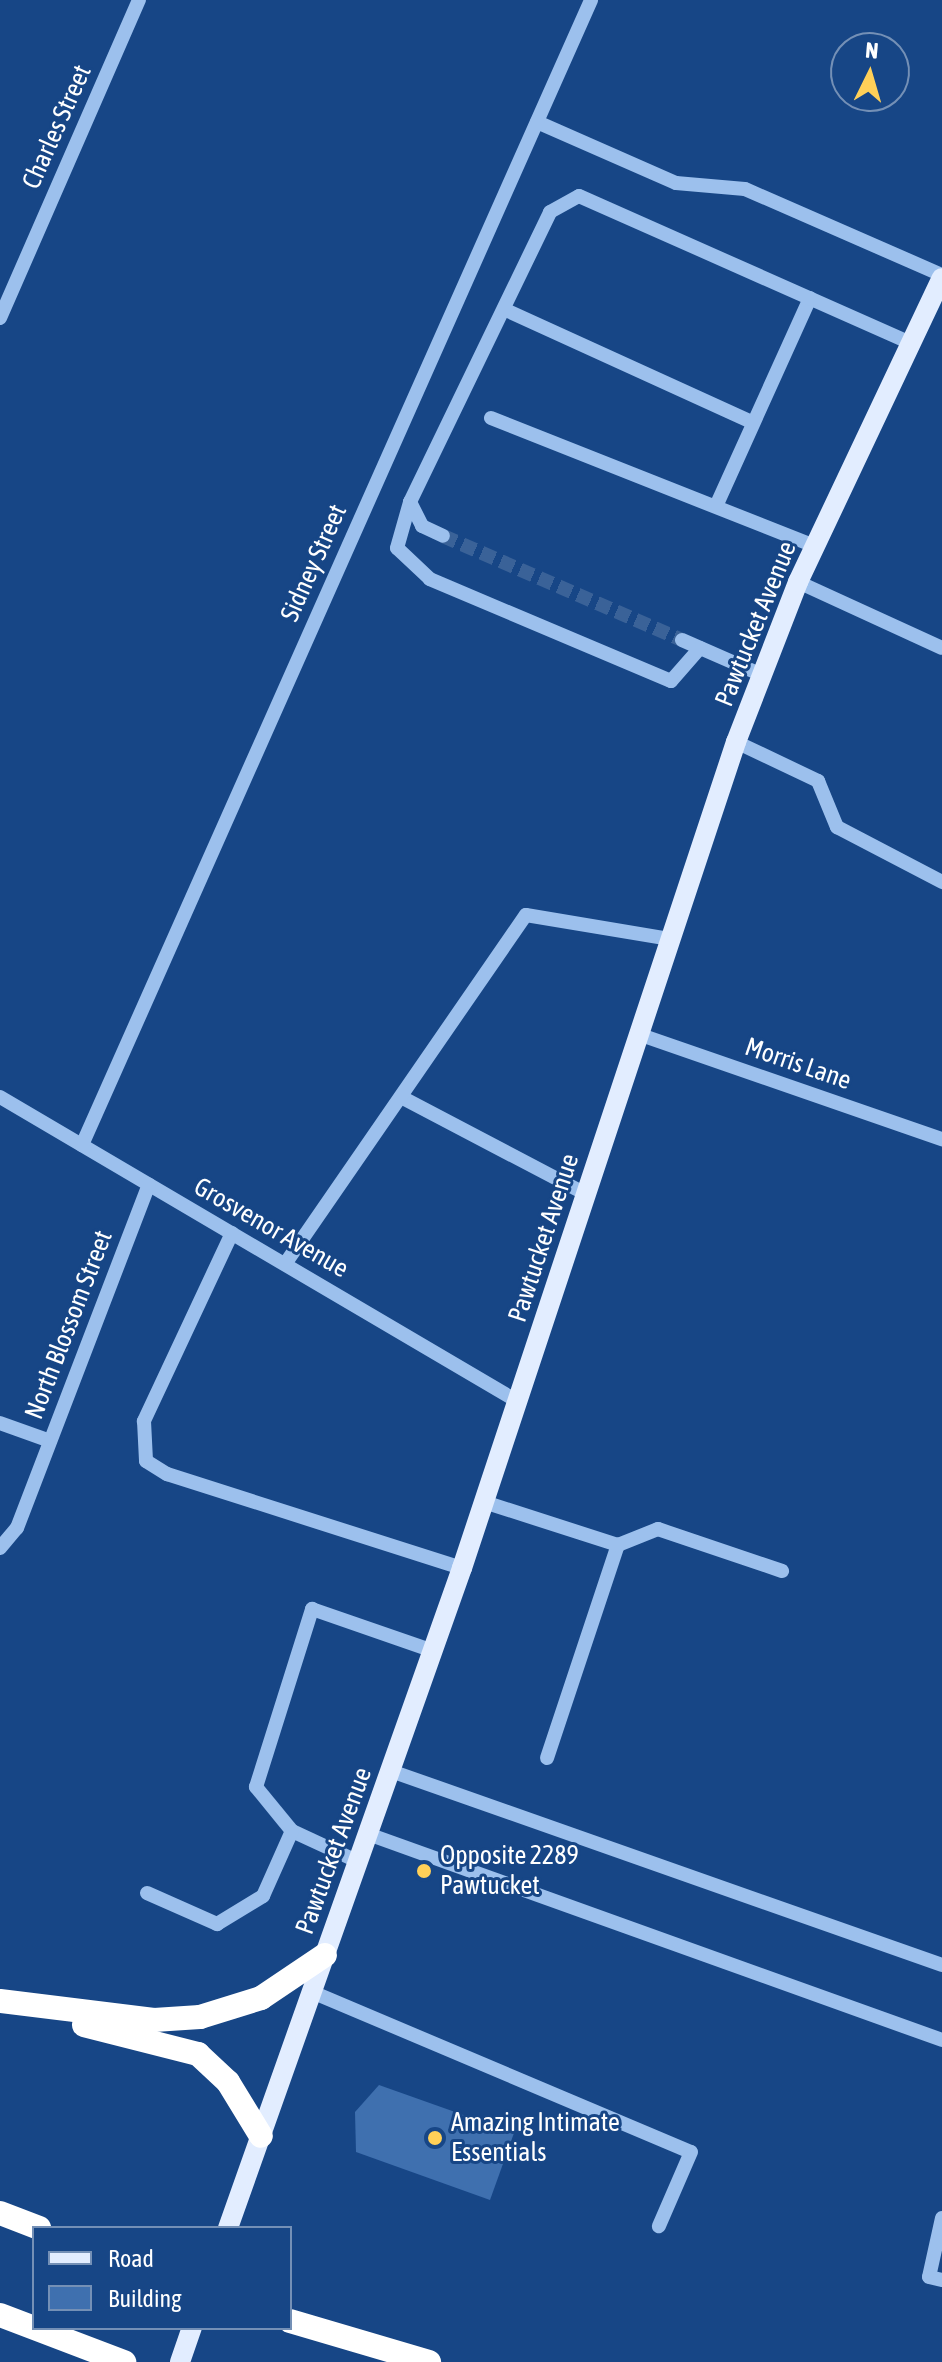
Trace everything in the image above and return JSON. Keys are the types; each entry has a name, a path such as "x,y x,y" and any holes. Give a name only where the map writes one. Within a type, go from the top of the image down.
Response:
{"highway":[{"path":"0,2002 144,2019 200,2017 261,1998 325,1955"},
{"path":"0,2002 198,2054 228,2082 261,2136"},
{"path":"0,2213 34,2226"},
{"path":"0,2315 32,2327"},
{"path":"292,2323 397,2362"},
{"path":"292,2323 429,2362"},
{"path":"40,2330 124,2362"}],"main road":[{"name":"Pawtucket Avenue","path":"231,2220 462,1568 736,742 798,582 942,276"},
{"path":"180,2362 191,2330"}],"street":[{"name":"Charles Street","path":"0,318 139,0"},
{"name":"Sidney Street","path":"82,1145 591,0"},
{"path":"537,122 676,183 745,189 942,276"},
{"path":"700,648 671,681 430,579 397,548 410,502 508,311 550,212 579,196 911,343"},
{"path":"717,504 810,298"},
{"path":"508,311 752,422"},
{"path":"491,418 717,504 815,546"},
{"path":"410,502 422,526 443,536"},
{"path":"798,582 942,648"},
{"path":"682,640 762,675"},
{"path":"736,742 818,781 837,827 942,882"},
{"path":"285,1264 526,915 669,939"},
{"name":"Morris Lane","path":"638,1034 942,1139"},
{"name":"Grosvenor Avenue","path":"0,1097 517,1401"},
{"path":"401,1097 586,1194"},
{"name":"North Blossom Street","path":"0,1548 17,1528 149,1184"},
{"path":"232,1233 144,1421 146,1461 167,1474 462,1568"},
{"path":"0,1423 50,1441"},
{"path":"484,1502 618,1545 658,1529 782,1571"},
{"path":"547,1758 618,1545"},
{"path":"359,1862 292,1831 256,1787 312,1609 433,1651"},
{"path":"391,1771 942,1965"},
{"path":"147,1893 217,1924 263,1896 292,1831"},
{"path":"368,1834 942,2040"},
{"path":"312,1992 691,2152 659,2226"},
{"path":"942,2218 929,2277 942,2280"}],"building":[{"name":"Amazing Intimate Essentials","path":"379,2085 514,2133 490,2200 356,2152 355,2112"}],"tunnel":[{"path":"443,536 682,640"}],"place":[{"name":"Opposite 2289 Pawtucket","path":"424,1871"},
{"name":"Amazing Intimate Essentials","path":"435,2138"}]}
